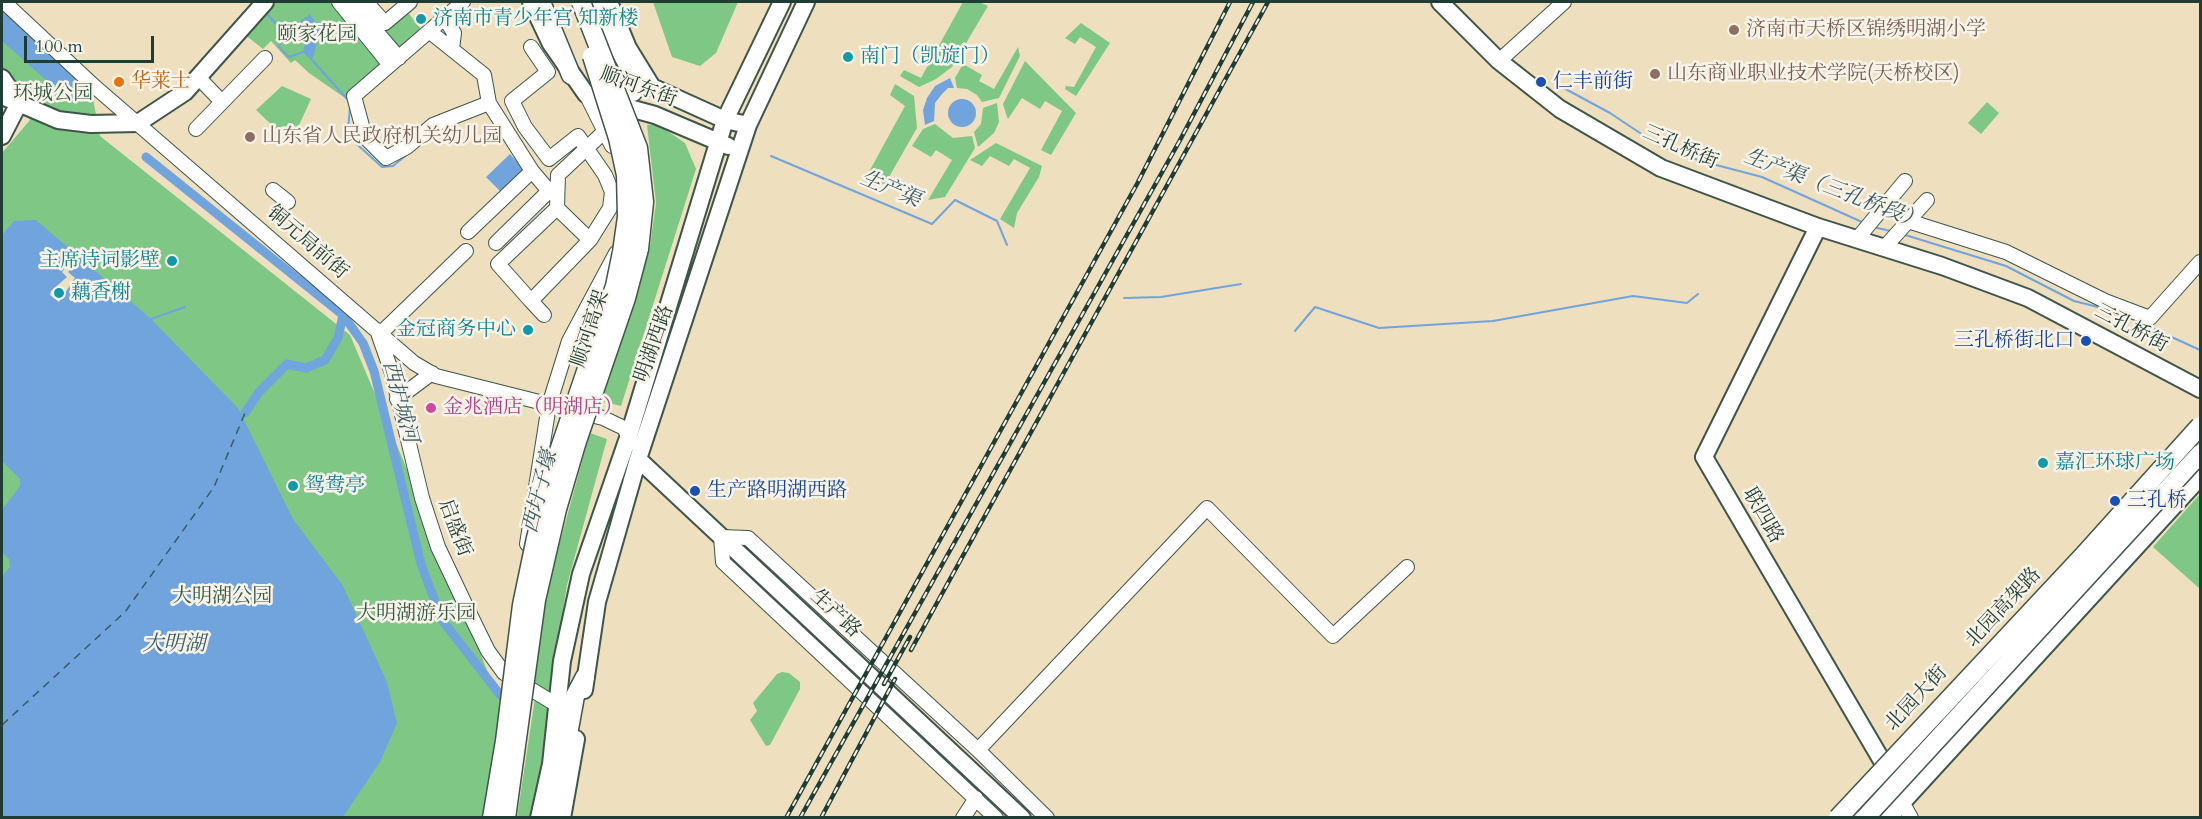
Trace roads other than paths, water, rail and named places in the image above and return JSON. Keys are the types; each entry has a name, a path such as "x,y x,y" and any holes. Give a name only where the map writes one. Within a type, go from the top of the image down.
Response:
{"highway":[{"path":"541,2 571,75"},
{"name":"顺河高架","path":"492,818 522,605 536,538 558,454 615,286 627,217 626,175 618,138 596,65 570,2"},
{"path":"597,6 628,48"},
{"path":"597,6 634,76 633,92"},
{"name":"顺河高架","path":"506,818 536,600 570,464 626,298 639,249 644,202 638,148 597,6"},
{"name":"北园高架路","path":"1838,818 2084,555 2200,426"},
{"name":"北园高架路","path":"1865,818 2200,454"},
{"path":"1825,818 1951,682 2084,555"},
{"path":"553,818 575,696 585,677"}],"main road":[{"path":"2,96 40,114 68,122 138,123 184,92 266,2"},
{"name":"顺河东街","path":"531,2 551,44 571,75 593,97 655,115 719,143 741,149"},
{"name":"明湖西路","path":"539,818 551,764 562,661 581,574 629,435 725,120 782,2"},
{"name":"明湖西路","path":"562,818 597,602 638,459 748,125 806,2"},
{"name":"三孔桥街","path":"1440,2 1499,61 1560,109 1661,168 1818,227 1857,239 1897,234 2028,298 2200,389"},
{"path":"628,48 652,87 725,120 748,125"},
{"path":"593,97 622,101 633,92 639,67"},
{"path":"2,78 19,103"},
{"path":"2,123 19,103"},
{"path":"2,136 19,103"},
{"name":"联四路","path":"1818,227 1704,457 1885,766 1902,802"},
{"name":"北园大街","path":"1833,818 1885,766 2200,422"},
{"name":"生产路","path":"638,459 1022,818"},
{"path":"1888,818 2200,477"}],"street":[{"name":"铜元局前街","path":"4,2 138,123 379,330 414,363 432,373 603,418 617,423 629,435"},
{"path":"339,2 394,62"},
{"path":"351,2 394,62"},
{"path":"366,2 385,23 410,2"},
{"path":"379,18 397,2"},
{"path":"463,2 354,96 365,137 386,158 407,147 433,125 489,103"},
{"path":"1499,61 1564,2"},
{"path":"444,17 454,33 452,49"},
{"path":"429,31 484,75 489,103 532,171 549,191 496,243"},
{"path":"531,47 548,72 512,101 525,127 558,175 565,217 590,240"},
{"path":"196,129 265,58"},
{"path":"198,77 222,102"},
{"path":"504,674 549,405 569,341 615,260 622,220 621,179 593,97"},
{"path":"558,175 606,130"},
{"path":"531,301 590,240 610,208 612,192 605,175 578,136 549,159"},
{"path":"468,232 532,171"},
{"path":"1857,239 1905,181"},
{"path":"273,190 288,202"},
{"path":"1897,234 1927,200"},
{"path":"544,315 498,264 565,217"},
{"path":"1897,234 2006,252 2105,301 2150,318 2200,262"},
{"path":"379,330 466,251"},
{"name":"启盛街","path":"379,330 422,498 438,547 488,651 504,674 557,705"},
{"path":"397,399 432,373"},
{"name":"生产路","path":"629,435 638,459"},
{"path":"978,750 1207,508 1333,636 1407,567"},
{"path":"996,818 723,562 721,537 748,538 978,750 1047,818"},
{"path":"963,818 976,798"},
{"name":"联四路","path":"1902,802 1911,818"}],"water":[{"path":"2,11 88,89 72,103 2,41"},
{"path":"309,14 321,28 312,61 303,52 305,43 311,35 306,20"},
{"path":"950,78 954,88 948,88 942,94 935,103 934,121 925,125 923,110 927,98 935,86"},
{"path":"962,99 972,103 976,113 972,123 962,127 952,123 948,113 952,103"},
{"path":"510,154 526,172 504,195 486,177"},
{"name":"大明湖","path":"36,220 151,319 238,408 293,519 343,586 387,682 397,723 380,762 343,817 2,817 2,576 10,567 9,559 2,552 2,510 20,486 20,479 2,461 2,235 14,221"}],"waterway":[{"path":"264,11 285,33"},
{"path":"303,52 289,57 279,47 282,36 306,18"},
{"name":"生产渠","path":"313,61 348,100 350,138 382,167 393,166 409,153"},
{"name":"生产渠（三孔桥段）","path":"1560,86 1610,113 1658,145 1701,161 1762,177 1862,222"},
{"name":"生产渠","path":"771,156 932,224 955,200 997,221 1007,245"},
{"name":"西护城河","path":"146,157 343,315 363,343 374,371 421,564 442,620 508,705"},
{"name":"生产渠（三孔桥段）","path":"1873,227 1891,231"},
{"name":"生产渠（三孔桥段）","path":"1902,234 2006,266 2074,301 2110,310"},
{"name":"生产渠","path":"1124,298 1161,297 1241,284"},
{"path":"1295,331 1315,307 1379,328 1493,321 1633,296 1687,303 1698,294"},
{"path":"151,319 185,307"},
{"path":"245,413 259,392 287,364 306,368 325,360 338,338 343,315"},
{"name":"生产渠（三孔桥段）","path":"2130,318 2200,350"}],"railway":[{"path":"786,818 1137,184 1230,2"},
{"path":"800,818 1179,142 1253,2"},
{"path":"911,650 1268,2"},
{"path":"884,684 910,637"},
{"path":"821,818 895,679"}],"place":[{"name":"济南市青少年宫 知新楼","path":"421,19"},
{"name":"济南市天桥区锦绣明湖小学","path":"1734,30"},
{"name":"南门（凯旋门）","path":"848,57"},
{"name":"山东商业职业技术学院(天桥校区)","path":"1655,74"},
{"name":"华莱士","path":"119,82"},
{"name":"仁丰前街","path":"1541,82"},
{"name":"山东省人民政府机关幼儿园","path":"250,137"},
{"name":"主席诗词影壁","path":"172,261"},
{"name":"藕香榭","path":"59,293"},
{"name":"金冠商务中心","path":"528,330"},
{"name":"三孔桥街北口","path":"2086,341"},
{"name":"金兆酒店（明湖店）","path":"431,408"},
{"name":"嘉汇环球广场","path":"2043,463"},
{"name":"鸳鸯亭","path":"293,486"},
{"name":"生产路明湖西路","path":"695,491"},
{"name":"三孔桥","path":"2115,501"}],"park label":[{"name":"颐家花园","path":"317,35"},
{"name":"环城公园","path":"53,94"},
{"name":"大明湖公园","path":"222,597"},
{"name":"大明湖游乐园","path":"416,614"}],"water label":[{"name":"西圩子壕","path":"541,492"}]}
